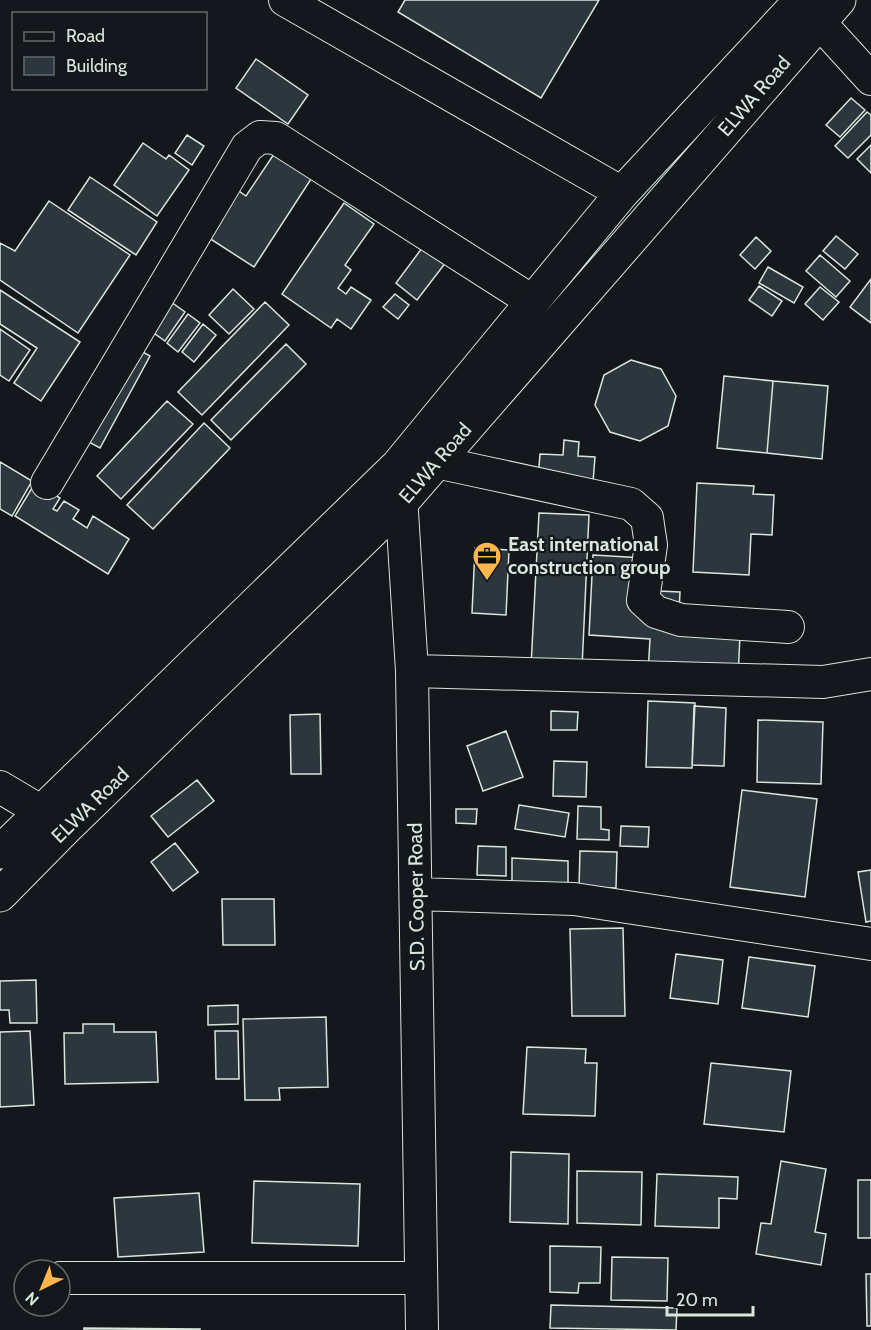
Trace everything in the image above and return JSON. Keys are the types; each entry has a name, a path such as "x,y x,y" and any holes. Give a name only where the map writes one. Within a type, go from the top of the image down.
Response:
{"main road":[{"name":"ELWA Road","path":"0,852 398,465 622,193 812,4"},
{"name":"ELWA Road","path":"0,895 402,502 812,4"}],"street":[{"path":"285,0 622,193"},
{"path":"812,4 868,74"},
{"path":"47,483 247,147 260,137 276,138 532,301"},
{"path":"436,462 631,504 647,518 651,545 643,600 656,612 681,620 788,627"},
{"name":"S.D. Cooper Road","path":"398,465 412,671 422,1330"},
{"path":"412,671 823,682 871,674"},
{"path":"0,787 42,812"},
{"path":"416,894 574,899 871,944"},
{"path":"72,1278 420,1278"}],"building":[{"path":"405,0 599,0 541,98 398,12"},
{"path":"256,59 308,95 288,124 236,88"},
{"path":"851,98 865,110 840,137 826,125"},
{"path":"867,112 871,115 871,135 848,158 835,146"},
{"path":"187,135 204,146 192,165 175,153"},
{"path":"143,143 166,159 169,155 189,170 157,216 114,185"},
{"path":"871,145 871,173 857,159"},
{"path":"276,151 313,176 254,267 192,227 223,180 246,196"},
{"path":"90,177 157,222 136,255 68,210"},
{"path":"49,201 130,255 78,333 0,280 0,243 15,251"},
{"path":"344,203 374,224 345,265 351,270 338,288 346,294 351,287 371,300 351,329 337,319 331,328 282,294"},
{"path":"431,236 453,253 417,300 396,283"},
{"path":"836,236 858,254 845,269 823,251"},
{"path":"756,237 771,251 755,269 740,255"},
{"path":"820,255 850,281 836,297 806,271"},
{"path":"768,267 803,287 794,303 759,283"},
{"path":"871,279 871,323 850,307"},
{"path":"759,286 782,301 772,316 749,300"},
{"path":"820,287 839,302 823,320 805,304"},
{"path":"233,289 254,309 229,334 209,315"},
{"path":"0,290 80,342 41,401 14,383 37,348 0,324"},
{"path":"395,294 409,305 398,319 383,307"},
{"path":"171,302 185,312 165,341 151,331"},
{"path":"265,302 289,325 202,415 178,392"},
{"path":"188,314 200,323 178,352 167,343"},
{"path":"203,324 216,335 194,362 182,352"},
{"path":"0,329 30,350 9,381 0,375"},
{"path":"125,342 150,356 100,448 74,434"},
{"path":"286,344 306,364 231,440 211,420"},
{"path":"631,360 661,369 676,396 668,426 640,441 610,432 595,405 604,375"},
{"path":"724,376 773,381 767,453 717,448"},
{"path":"773,381 828,386 822,459 767,453"},
{"path":"167,401 193,424 121,499 97,476"},
{"path":"204,423 230,448 153,529 127,505"},
{"path":"564,440 579,442 578,456 595,457 592,495 537,491 540,454 563,455"},
{"path":"0,462 32,481 12,516 0,509"},
{"path":"35,483 60,498 53,509 57,511 64,501 79,510 73,519 87,528 93,516 129,539 108,574 15,516"},
{"path":"697,483 754,486 753,494 774,495 772,535 751,534 749,575 693,572"},
{"path":"539,513 589,515 582,668 531,666"},
{"path":"475,548 509,550 506,615 472,613"},
{"path":"593,555 661,559 659,591 680,592 678,632 740,635 738,678 648,673 650,639 589,635"},
{"path":"648,701 695,703 692,768 646,767"},
{"path":"694,706 726,708 724,766 692,765"},
{"path":"551,711 578,712 577,730 551,730"},
{"path":"320,714 321,774 291,774 290,715"},
{"path":"758,720 823,722 821,784 757,782"},
{"path":"506,731 523,777 483,791 467,746"},
{"path":"554,761 587,762 586,797 553,796"},
{"path":"197,780 214,801 168,837 151,816"},
{"path":"742,790 817,799 805,897 730,887"},
{"path":"519,805 569,813 565,837 515,829"},
{"path":"578,806 601,807 601,829 609,830 609,840 577,839"},
{"path":"456,809 477,809 476,824 456,823"},
{"path":"621,826 649,827 648,847 620,846"},
{"path":"175,843 198,872 173,891 151,862"},
{"path":"478,846 506,847 506,876 477,875"},
{"path":"580,851 617,852 616,888 579,887"},
{"path":"512,858 568,861 568,891 512,890"},
{"path":"871,870 871,921 866,922 858,872"},
{"path":"222,899 274,899 275,945 223,945"},
{"path":"623,928 625,1016 572,1016 570,929"},
{"path":"676,954 723,960 718,1004 670,998"},
{"path":"749,957 815,966 808,1017 742,1008"},
{"path":"36,980 37,1023 10,1023 9,1010 0,1010 0,981"},
{"path":"238,1005 238,1024 208,1025 208,1006"},
{"path":"326,1017 328,1087 279,1088 280,1100 245,1100 243,1019"},
{"path":"83,1024 114,1024 114,1032 156,1032 158,1082 65,1084 64,1033 83,1033"},
{"path":"30,1031 34,1105 0,1107 0,1032"},
{"path":"215,1031 238,1031 239,1079 216,1079"},
{"path":"527,1047 586,1049 585,1063 597,1063 595,1116 523,1114"},
{"path":"711,1063 791,1071 784,1132 704,1124"},
{"path":"511,1152 569,1154 568,1224 510,1222"},
{"path":"781,1161 826,1169 815,1232 826,1234 821,1265 756,1254 761,1223 771,1224"},
{"path":"577,1171 642,1172 641,1225 577,1223"},
{"path":"657,1174 738,1177 737,1199 719,1198 719,1228 655,1226"},
{"path":"858,1180 871,1180 871,1238 858,1238"},
{"path":"254,1181 360,1184 358,1246 252,1243"},
{"path":"199,1193 204,1252 118,1257 114,1198"},
{"path":"550,1246 601,1247 600,1283 579,1283 578,1293 550,1292"},
{"path":"612,1257 668,1258 667,1301 611,1300"},
{"path":"866,1274 871,1274 871,1326 867,1326"},
{"path":"551,1305 677,1308 676,1330 550,1328"},
{"path":"84,1328 200,1329 200,1330 84,1330"}],"place":[{"name":"East international construction group","path":"487,582"}]}
